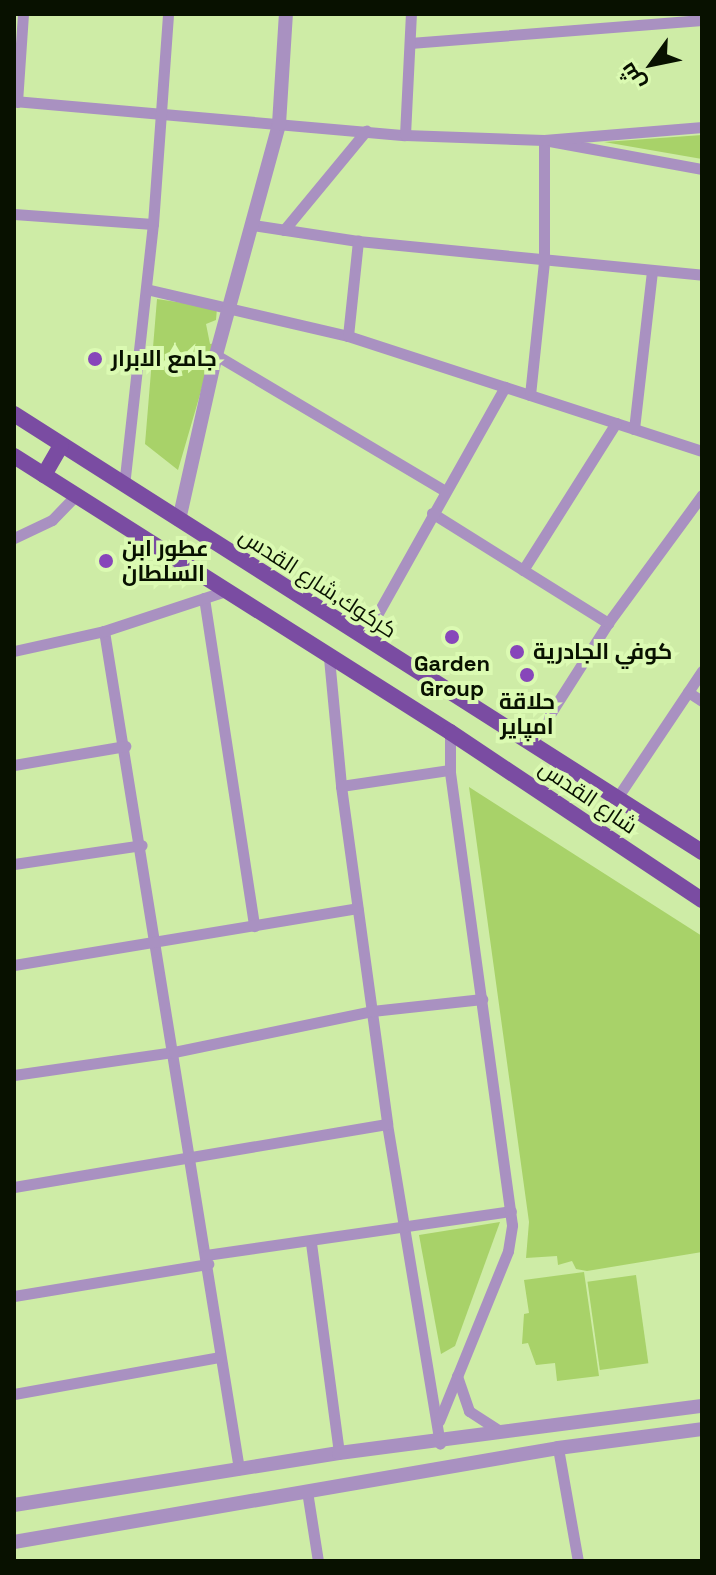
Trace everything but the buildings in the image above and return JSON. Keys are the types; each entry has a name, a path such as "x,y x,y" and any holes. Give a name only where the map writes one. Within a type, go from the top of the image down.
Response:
{"main road":[{"name":"كركوك,شارع القدس","path":"14,414 598,788"},
{"path":"44,475 61,446"},
{"path":"14,456 450,732"},
{"name":"شارع القدس","path":"450,732 702,900"},
{"name":"شارع القدس","path":"598,788 702,852"}],"street":[{"path":"23,14 15,102 405,135 544,140 702,127"},
{"path":"124,486 153,224 168,14"},
{"path":"179,520 216,355 279,124 286,14"},
{"path":"405,135 411,14"},
{"path":"410,43 702,20"},
{"path":"284,230 366,131"},
{"path":"544,140 702,169"},
{"path":"530,395 544,261 544,140"},
{"path":"14,214 153,224"},
{"path":"253,225 358,241 702,275"},
{"path":"348,336 358,241"},
{"path":"634,429 652,271"},
{"path":"146,289 348,336 702,451"},
{"path":"216,355 445,491"},
{"path":"364,638 505,387"},
{"path":"523,570 616,423"},
{"path":"14,538 52,520 76,495"},
{"path":"531,744 608,623 702,495"},
{"path":"432,513 608,623"},
{"path":"14,651 104,631 226,591"},
{"path":"204,598 254,926"},
{"path":"104,631 142,845 207,1259 219,1357 239,1469"},
{"path":"329,658 341,786 387,1124 432,1373 440,1444"},
{"path":"617,798 702,671"},
{"path":"688,692 702,701"},
{"path":"438,1425 508,1251 511,1211 450,770 450,732"},
{"path":"14,765 125,746"},
{"path":"341,786 450,770"},
{"path":"14,864 142,845"},
{"path":"14,965 158,945 357,908"},
{"path":"14,1075 174,1052 372,1011 482,999"},
{"path":"14,1187 190,1161 387,1124"},
{"path":"14,1296 207,1259 511,1211"},
{"path":"311,1243 339,1453"},
{"path":"14,1394 219,1357"},
{"path":"432,1373 441,1384 456,1377"},
{"path":"456,1377 469,1411 490,1428 516,1433"},
{"path":"14,1505 339,1453 440,1444 702,1406"},
{"path":"630,1416 634,1438"},
{"path":"14,1542 558,1448 702,1429"},
{"path":"558,1448 578,1561"},
{"path":"307,1491 318,1561"}],"green space":[{"path":"702,135 702,159 604,142"},
{"path":"157,299 217,308 216,320 206,324 210,344 215,343 178,470 145,444"},
{"path":"469,787 702,936 702,1252 587,1271 576,1269 572,1261 558,1265 557,1256 526,1258 529,1222"},
{"path":"500,1222 455,1346 441,1354 419,1235"},
{"path":"584,1272 599,1376 557,1381 555,1363 536,1365 528,1343 522,1344 524,1314 529,1313 524,1280"},
{"path":"636,1275 648,1363 600,1370 587,1282"}],"place":[{"name":"جامع الابرار","path":"95,359"},
{"name":"عطور ابن السلطان","path":"106,561"},
{"name":"Garden Group","path":"452,637"},
{"name":"كوفي الجادرية","path":"517,652"},
{"name":"حلاقة امپاير","path":"527,675"}]}
